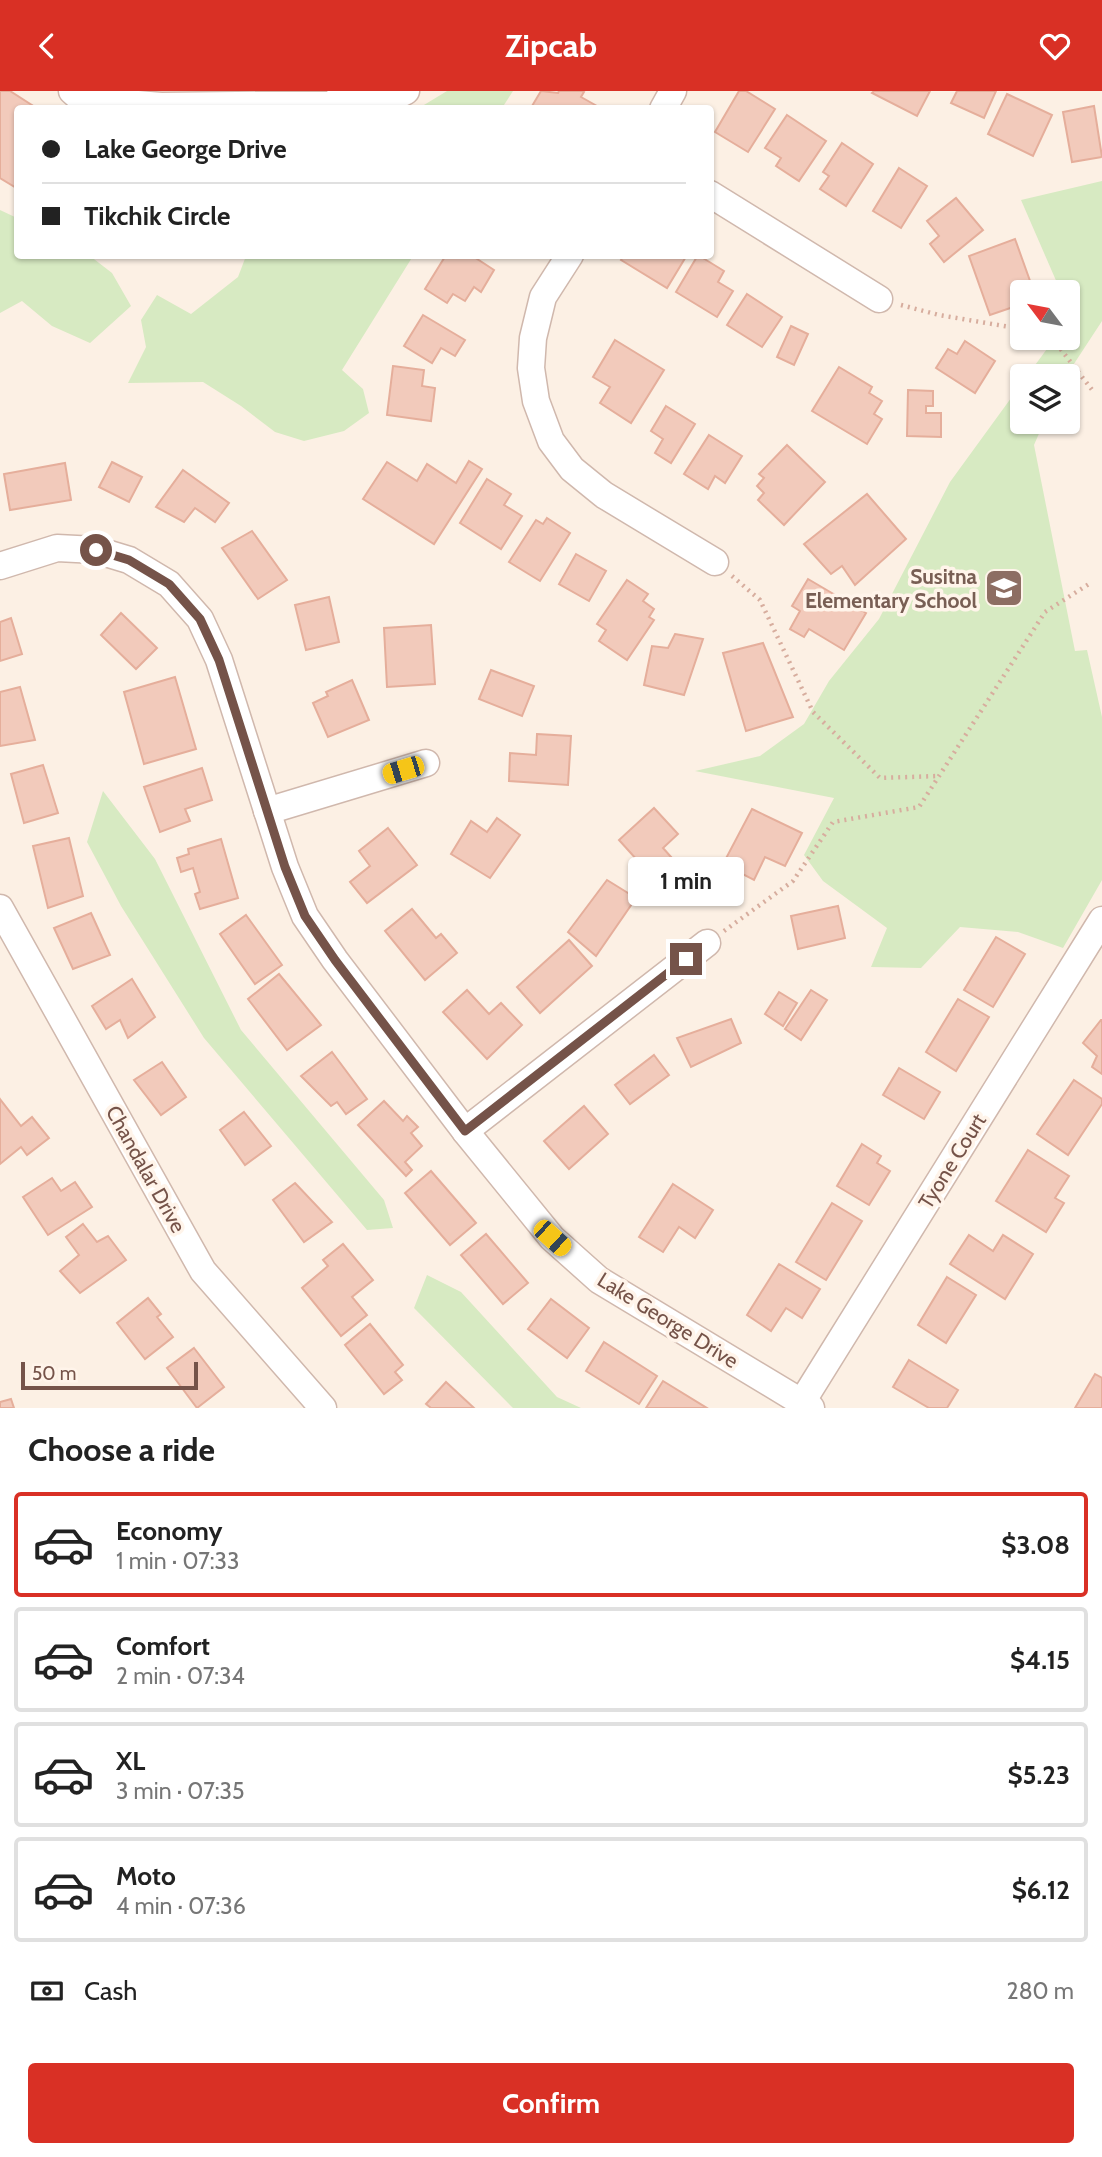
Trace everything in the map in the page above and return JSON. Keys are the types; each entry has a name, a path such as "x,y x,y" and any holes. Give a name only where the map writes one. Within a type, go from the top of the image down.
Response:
{"street":[{"path":"72,91 81,99 156,105"},
{"path":"248,105 386,101 406,91"},
{"path":"714,196 879,299"},
{"path":"567,259 543,297 533,338 531,368 536,401 551,441 572,469 604,495 715,562"},
{"name":"Lake George Drive","path":"0,566 57,548 96,550 129,560 169,584 200,619 219,660 285,867 305,916 335,960 465,1131 552,1238 599,1280 806,1405"},
{"path":"267,811 426,763"},
{"name":"Chandalar Drive","path":"0,908 203,1271 323,1408"},
{"name":"Tyone Court","path":"806,1405 1102,920"},
{"path":"465,1131 707,943"}],"path":[{"path":"879,299 939,315 1010,326"},
{"path":"1061,350 1093,391"},
{"path":"715,562 760,600 813,712 880,778 939,776"},
{"path":"707,943 793,881 833,822 919,807 1045,612 1092,582"}],"green space":[{"path":"447,91 513,91 504,105 424,105"},
{"path":"1102,181 1102,321 1074,364 1036,364 1046,350 1080,350 1080,280 1056,280 1021,200"},
{"path":"0,210 14,217 14,259 94,259 112,273 131,306 90,343 52,326 22,301 0,313"},
{"path":"245,259 411,259 342,370 363,389 369,413 344,431 304,441 275,432 203,382 128,383 146,347 141,320 157,295 191,314 238,277"},
{"name":"Susitna Elementary School","path":"1010,400 1010,434 1039,434 1034,445 1075,651 1087,650 1102,717 1102,880 1063,948 1018,932 960,927 921,968 871,967 887,928 823,881 804,855 834,798 695,771 760,756 804,724 829,681 879,619 950,482"},
{"path":"103,791 155,859 241,1030 384,1200 393,1228 367,1230 204,1038 121,906 87,842"},
{"path":"427,1275 461,1292 557,1397 581,1408 513,1408 414,1308"}],"building":[{"path":"0,91 10,91 32,105 14,105 14,187 0,178"},
{"path":"541,91 582,91 584,92 581,97 595,105 533,105"},
{"path":"739,91 746,91 775,109 748,152 715,132"},
{"path":"930,91 917,116 872,93"},
{"path":"957,91 996,91 984,118 951,103"},
{"path":"1007,94 1052,115 1033,156 988,134"},
{"path":"1094,106 1102,157 1072,162 1063,112"},
{"path":"787,115 826,141 799,181 776,166 781,158 765,148"},
{"path":"842,143 873,164 846,206 820,189 829,176 823,172"},
{"path":"899,168 927,186 901,228 873,211"},
{"path":"956,198 983,230 944,262 930,244 939,236 927,221"},
{"path":"1015,239 1030,280 1010,280 1010,308 990,315 969,256"},
{"path":"444,259 477,259 494,270 481,292 474,287 465,301 453,294 447,303 425,289"},
{"path":"622,259 685,259 667,288"},
{"path":"696,259 704,259 724,271 718,282 733,291 717,317 676,292"},
{"path":"747,294 782,317 762,347 727,325"},
{"path":"423,315 465,340 455,356 441,348 432,363 404,346"},
{"path":"791,326 808,334 794,365 777,357"},
{"path":"615,340 664,370 631,423 600,403 610,387 593,377"},
{"path":"965,341 995,361 975,393 936,368 948,349 957,354"},
{"path":"393,366 424,370 422,386 435,388 431,421 387,415"},
{"path":"839,367 872,387 869,393 882,401 874,414 882,419 867,444 812,411"},
{"path":"908,390 933,391 933,406 926,406 926,413 941,413 941,437 907,436"},
{"path":"666,406 695,424 671,463 655,453 663,439 651,431"},
{"path":"709,435 742,456 725,483 715,476 708,489 684,474"},
{"path":"787,445 825,482 784,525 758,500 764,493 757,486 764,478 759,474"},
{"path":"469,461 482,469 434,544 363,499 387,462 417,481 427,464 456,483"},
{"path":"112,462 142,477 129,502 99,487"},
{"path":"65,463 71,500 10,510 4,474"},
{"path":"183,470 229,503 215,522 195,508 184,522 156,507"},
{"path":"487,479 511,494 504,505 522,516 501,549 460,523"},
{"path":"867,494 906,539 855,585 842,566 831,574 804,544"},
{"path":"547,518 570,533 540,581 509,562 536,520 543,524"},
{"path":"252,531 287,580 258,599 222,548"},
{"path":"576,554 606,571 589,601 559,584"},
{"path":"808,579 866,613 844,650 809,629 804,637 790,629 800,611 792,606"},
{"path":"627,580 648,594 643,601 654,609 649,617 654,620 627,660 599,641 606,630 597,624"},
{"path":"329,597 339,642 306,650 295,605"},
{"path":"121,613 157,648 136,669 101,635"},
{"path":"11,618 22,654 0,661 0,622"},
{"path":"431,625 435,684 387,687 384,628"},
{"path":"675,634 703,639 684,695 644,685 652,646 668,648"},
{"path":"763,643 793,717 746,731 723,653"},
{"path":"491,670 534,686 522,716 479,699"},
{"path":"175,677 196,749 144,764 124,692"},
{"path":"352,680 369,720 328,737 313,703 328,696 326,692"},
{"path":"20,687 35,740 0,746 0,692"},
{"path":"537,734 571,736 568,785 509,781 510,753 536,755"},
{"path":"43,765 58,813 24,823 11,774"},
{"path":"202,768 212,800 185,809 190,821 160,832 144,787"},
{"path":"654,808 678,834 663,848 680,867 652,893 630,869 638,861 619,840"},
{"path":"752,809 802,833 785,866 765,857 754,880 723,864"},
{"path":"497,818 520,835 490,878 451,854 471,821 487,832"},
{"path":"388,828 417,865 367,903 350,882 370,866 359,851"},
{"path":"69,838 83,896 48,908 33,846"},
{"path":"221,839 238,898 200,909 195,894 200,892 193,868 181,872 177,858 189,854 188,849"},
{"path":"607,880 636,898 596,956 568,932"},
{"path":"838,906 845,938 798,949 791,916"},
{"path":"412,909 436,938 441,934 457,953 425,980 385,931"},
{"path":"91,913 110,955 73,969 54,928"},
{"path":"246,915 282,965 255,984 220,934"},
{"path":"996,937 1025,954 993,1007 964,990"},
{"path":"569,940 592,966 540,1013 517,987"},
{"path":"279,974 321,1025 287,1050 248,999"},
{"path":"132,979 155,1017 128,1038 120,1020 106,1029 92,1006"},
{"path":"467,990 489,1014 501,1003 522,1025 487,1059 443,1012"},
{"path":"811,990 827,1000 801,1040 785,1029"},
{"path":"779,992 797,1003 783,1026 765,1014"},
{"path":"958,999 989,1017 956,1071 926,1052"},
{"path":"731,1019 741,1043 691,1067 677,1038"},
{"path":"1101,1020 1102,1074 1092,1067 1097,1056 1083,1043"},
{"path":"332,1052 367,1099 346,1114 337,1102 331,1106 301,1076"},
{"path":"654,1055 669,1075 630,1104 615,1085"},
{"path":"162,1062 186,1097 161,1115 134,1080"},
{"path":"899,1068 940,1092 924,1119 883,1095"},
{"path":"1074,1080 1102,1099 1102,1104 1068,1155 1037,1134"},
{"path":"0,1099 21,1126 32,1117 49,1138 27,1155 21,1147 0,1164"},
{"path":"384,1101 403,1121 407,1116 418,1127 411,1133 422,1146 405,1162 412,1170 406,1176 358,1125"},
{"path":"584,1106 608,1134 569,1169 544,1141"},
{"path":"244,1112 271,1146 245,1165 220,1130"},
{"path":"862,1144 881,1156 877,1163 890,1171 869,1205 837,1186"},
{"path":"1028,1150 1069,1176 1055,1198 1064,1203 1046,1232 996,1201"},
{"path":"431,1171 476,1223 450,1245 405,1193"},
{"path":"52,1178 61,1191 75,1182 92,1207 48,1235 23,1197"},
{"path":"295,1183 332,1222 304,1242 273,1200"},
{"path":"673,1184 713,1210 695,1238 679,1227 663,1252 639,1237"},
{"path":"832,1203 862,1221 826,1280 796,1262"},
{"path":"83,1224 97,1242 108,1236 126,1260 80,1293 60,1271 79,1255 66,1237"},
{"path":"486,1234 528,1283 503,1304 461,1255"},
{"path":"969,1235 993,1251 1003,1235 1033,1254 1005,1299 950,1264"},
{"path":"343,1244 373,1280 352,1297 367,1315 341,1336 302,1288 328,1266 323,1260"},
{"path":"779,1264 820,1289 802,1318 786,1308 771,1331 747,1315"},
{"path":"947,1277 976,1295 946,1343 918,1325"},
{"path":"148,1298 161,1314 157,1317 173,1337 145,1359 117,1323"},
{"path":"551,1299 589,1328 567,1358 528,1329"},
{"path":"370,1324 403,1365 395,1372 402,1380 384,1394 345,1345"},
{"path":"604,1342 657,1376 639,1404 586,1371"},
{"path":"194,1348 224,1387 197,1408 167,1368"},
{"path":"909,1360 958,1390 947,1408 929,1408 893,1387"},
{"path":"1095,1374 1102,1378 1102,1408 1075,1408"},
{"path":"663,1381 707,1408 646,1408"},
{"path":"446,1382 474,1408 431,1408 426,1404"},
{"path":"11,1399 14,1408 0,1408 0,1402"}],"place":[{"name":"Susitna Elementary School","path":"1004,588"}],"route":[{"path":"96,550 129,560 169,584 200,619 219,660 285,867 305,916 335,960 465,1131 686,959"}]}
